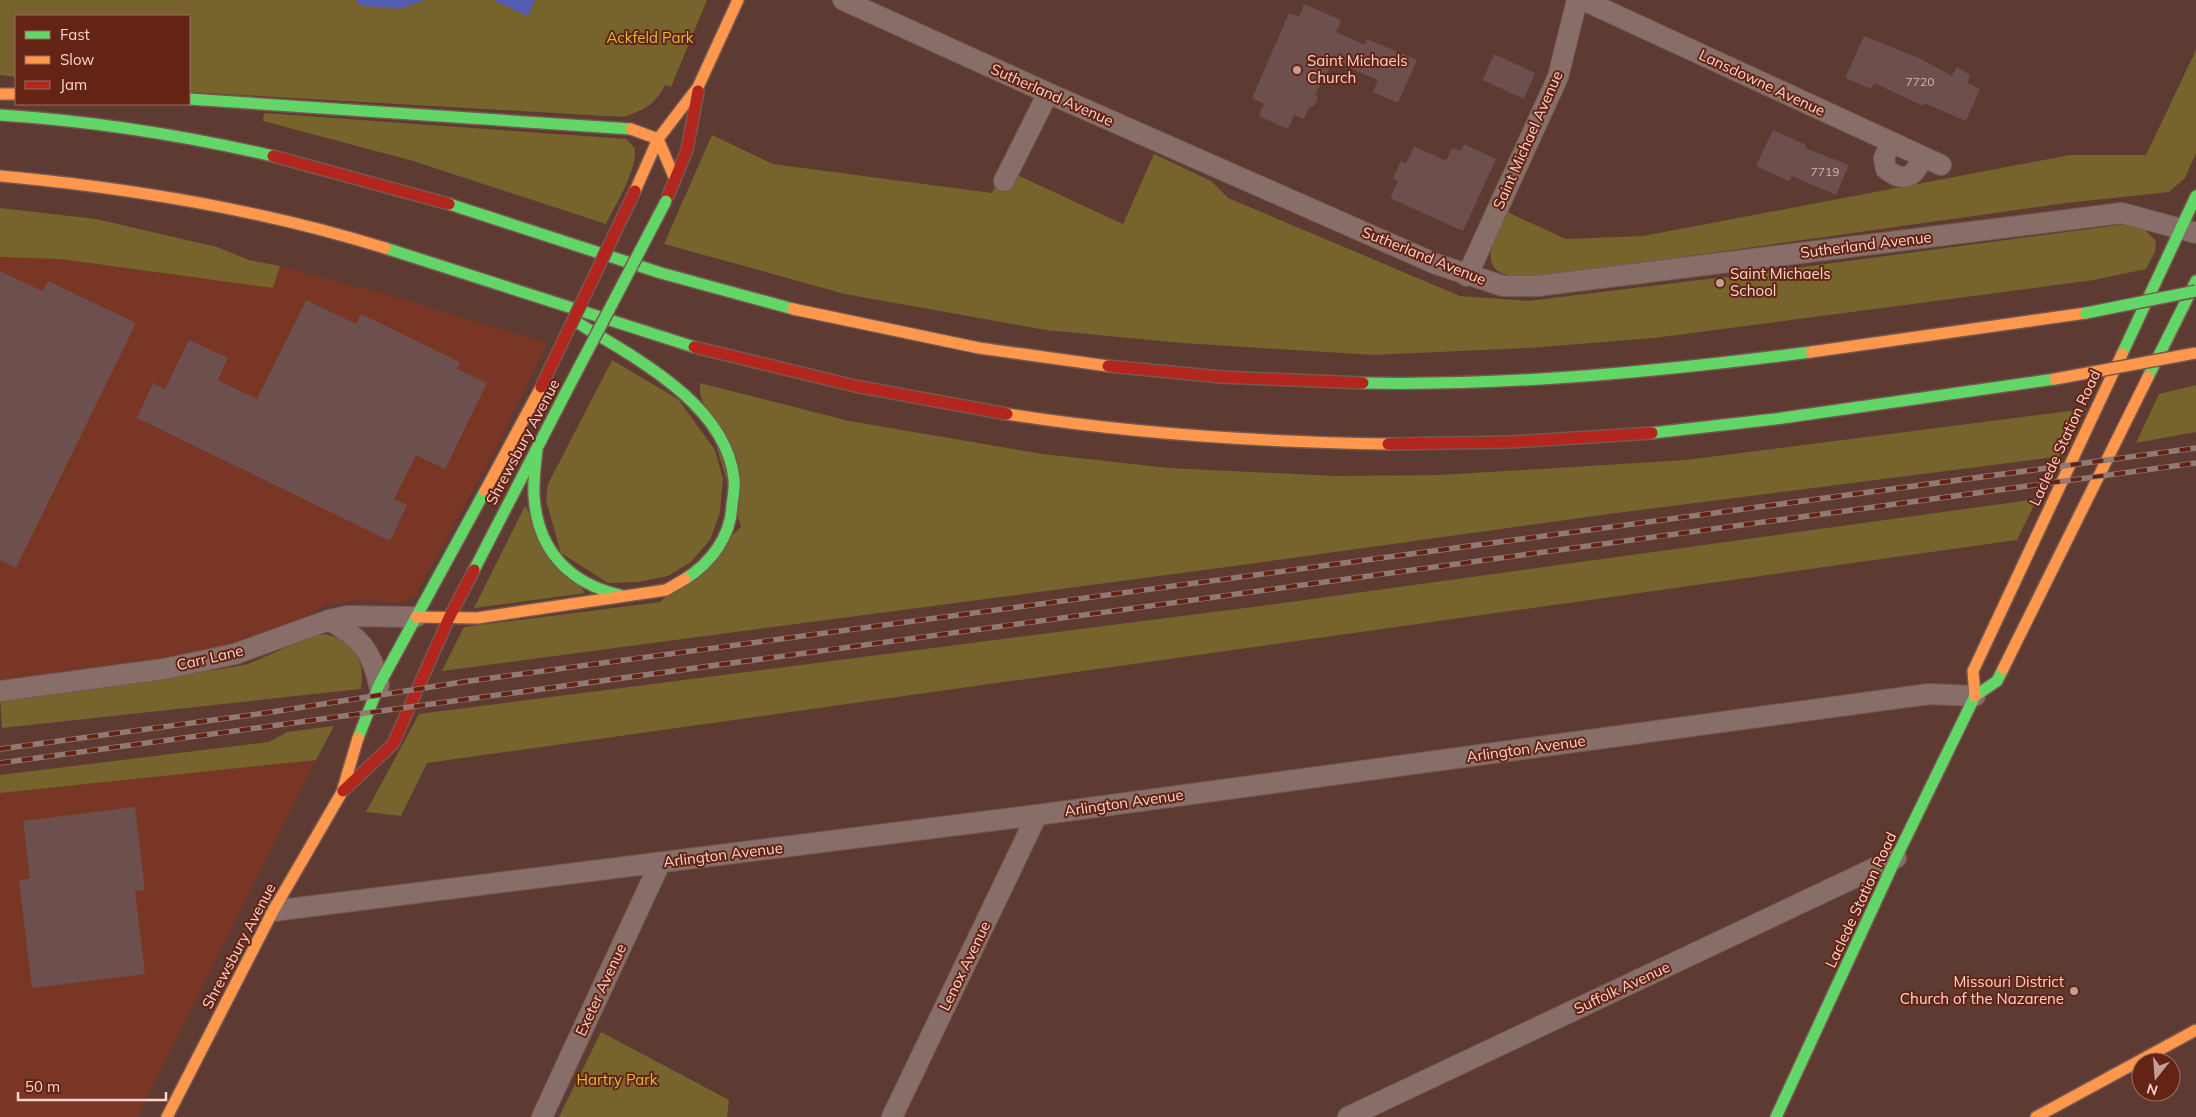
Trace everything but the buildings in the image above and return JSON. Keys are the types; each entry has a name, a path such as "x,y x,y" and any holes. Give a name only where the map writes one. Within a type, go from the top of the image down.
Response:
{"main road":[{"name":"Shrewsbury Avenue","path":"167,1117 273,912 342,792 359,734 379,685 541,387 658,139 698,87 738,0"},
{"name":"Shrewsbury Avenue","path":"342,792 393,744 449,618 666,202 687,150 698,87"},
{"path":"0,94 15,94"},
{"path":"190,99 605,126 637,130 658,139 675,179"},
{"path":"0,115 132,128 242,148 347,174 453,205 690,282 797,310 948,342 1116,367 1225,377 1330,382 1439,383 1546,379 1654,371 2086,313 2196,291"},
{"path":"0,176 69,182 179,198 283,220 381,247 648,335 752,362 963,407 1158,433 1284,442 1393,445 1499,443 1607,437 1814,413 2055,379 2196,353"},
{"name":"Laclede Station Road","path":"1975,696 1973,671 2188,231 2196,196"},
{"name":"Laclede Station Road","path":"1776,1117 1896,858 1975,696 1997,681 2196,281"},
{"path":"416,617 477,618 666,590 688,579 714,557 729,530 736,497 731,461 717,431 693,400 664,376 546,302"},
{"path":"537,448 534,496 538,523 549,550 569,573 594,588 626,597"},
{"path":"2036,1117 2196,1030"}],"street":[{"name":"Sutherland Avenue","path":"843,0 1048,93 1467,276 1503,286 1537,286 2122,213 2188,231"},
{"name":"Saint Michael Avenue","path":"1467,276 1558,77 1577,0"},
{"name":"Lansdowne Avenue","path":"1583,0 1891,142 1932,161 1906,178 1895,176 1886,169 1884,158 1891,142"},
{"path":"1004,181 1048,93"},
{"name":"Carr Lane","path":"0,691 164,669 235,654 328,620 348,616 416,617"},
{"path":"328,620 349,631 362,642 375,666 379,685"},
{"name":"Arlington Avenue","path":"273,912 1037,815 1928,694 1975,696"},
{"name":"Lenox Avenue","path":"892,1117 1037,815"},
{"name":"Suffolk Avenue","path":"1348,1117 1896,858"},
{"name":"Exeter Avenue","path":"542,1117 660,863"}],"shaded area":[{"path":"357,0 425,0 399,9 358,5"},
{"path":"493,0 535,0 528,16"},
{"path":"0,257 60,259 273,288 280,266 385,294 547,343 497,447 416,594 401,603 360,600 327,605 293,623 229,648 0,680"},
{"path":"316,760 138,1117 0,1117 0,793"}],"green space":[{"name":"Ackfeld Park","path":"0,0 707,0 671,87 665,85 657,98 648,106 624,117 190,92 190,15 15,15 15,77 0,75"},
{"path":"2196,50 2196,153 2185,178 2169,192 2066,203 1539,277 1508,275 1498,271 1492,265 1492,247 1507,212 1566,239 1643,236 2070,155 2146,155"},
{"path":"264,113 626,139 635,148 634,158 625,187 606,224 413,161 263,121"},
{"path":"712,135 773,164 992,193 1004,169 1123,224 1154,154 1211,181 1228,198 1460,296 1528,301 2127,224 2144,229 2156,241 2155,252 2146,269 2094,280 1654,338 1528,348 1374,355 1182,343 1046,330 845,294 664,244"},
{"path":"0,208 96,219 217,247 249,260 280,266 273,288 60,259 0,257"},
{"path":"612,360 678,399 715,450 723,479 720,512 710,540 691,562 668,576 638,582 608,583 561,553 546,500 548,484"},
{"path":"700,383 849,421 1043,454 1169,468 1336,476 1441,475 1685,460 2086,409 2063,456 1609,514 1242,565 442,671 464,627 660,602 741,527 700,393"},
{"path":"2196,385 2196,432 2136,443 2159,394"},
{"path":"2037,499 2017,540 427,763 401,816 366,812 419,714 1268,605"},
{"path":"525,506 585,593 474,608"},
{"path":"325,634 344,641 356,653 361,669 361,689 2,728 0,698 248,664 312,636"},
{"path":"334,726 316,760 0,793 0,775 269,742 287,732"},
{"name":"Hartry Park","path":"601,1032 729,1100 727,1117 559,1117"}],"railway":[{"path":"0,749 272,712 469,681 2196,448"},
{"path":"0,763 2196,463"}],"traffic: fast":[{"path":"190,99 631,129"},
{"path":"0,115 69,121 137,130 273,156"},
{"path":"2122,354 2196,196"},
{"path":"565,394 666,201"},
{"path":"449,204 661,273 793,309"},
{"path":"385,248 694,347"},
{"path":"2148,377 2196,281"},
{"path":"2086,313 2196,291"},
{"path":"578,323 650,368 674,386 696,406 714,428 727,452 734,479 734,492 728,527 724,538 711,557 685,579"},
{"path":"1363,383 1531,380 1643,371 1811,352"},
{"path":"1652,433 1775,419 2055,379"},
{"path":"474,570 565,394"},
{"path":"537,448 534,477 536,514 541,532 549,547 559,561 585,582 620,595"},
{"path":"358,738 379,685 485,491"},
{"path":"1776,1117 1896,858 1975,696 1997,681 2003,669"}],"traffic: slow":[{"path":"635,191 658,139 698,87 738,0"},
{"path":"0,94 15,94"},
{"path":"631,129 658,139 675,179"},
{"path":"0,176 98,187 194,202 290,222 385,248"},
{"path":"793,309 979,348 1108,366"},
{"path":"1811,352 2086,313"},
{"path":"2055,379 2196,353"},
{"path":"1975,696 1973,671 2122,354"},
{"path":"2003,669 2148,377"},
{"path":"485,491 541,387"},
{"path":"1007,414 1102,427 1197,436 1388,444"},
{"path":"416,617 477,618 666,590 685,579"},
{"path":"167,1117 273,911 342,792 358,738"},
{"path":"2036,1117 2196,1030"}],"traffic: jam":[{"path":"668,196 687,150 698,91"},
{"path":"273,156 449,204"},
{"path":"541,387 635,191"},
{"path":"694,347 855,386 1007,414"},
{"path":"1108,366 1221,377 1363,383"},
{"path":"1388,444 1512,442 1652,433"},
{"path":"343,791 393,744 449,618 474,570"}],"place":[{"name":"Saint Michaels Church","path":"1297,70"},
{"name":"Saint Michaels School","path":"1720,283"},
{"name":"Missouri District Church of the Nazarene","path":"2074,991"}]}
